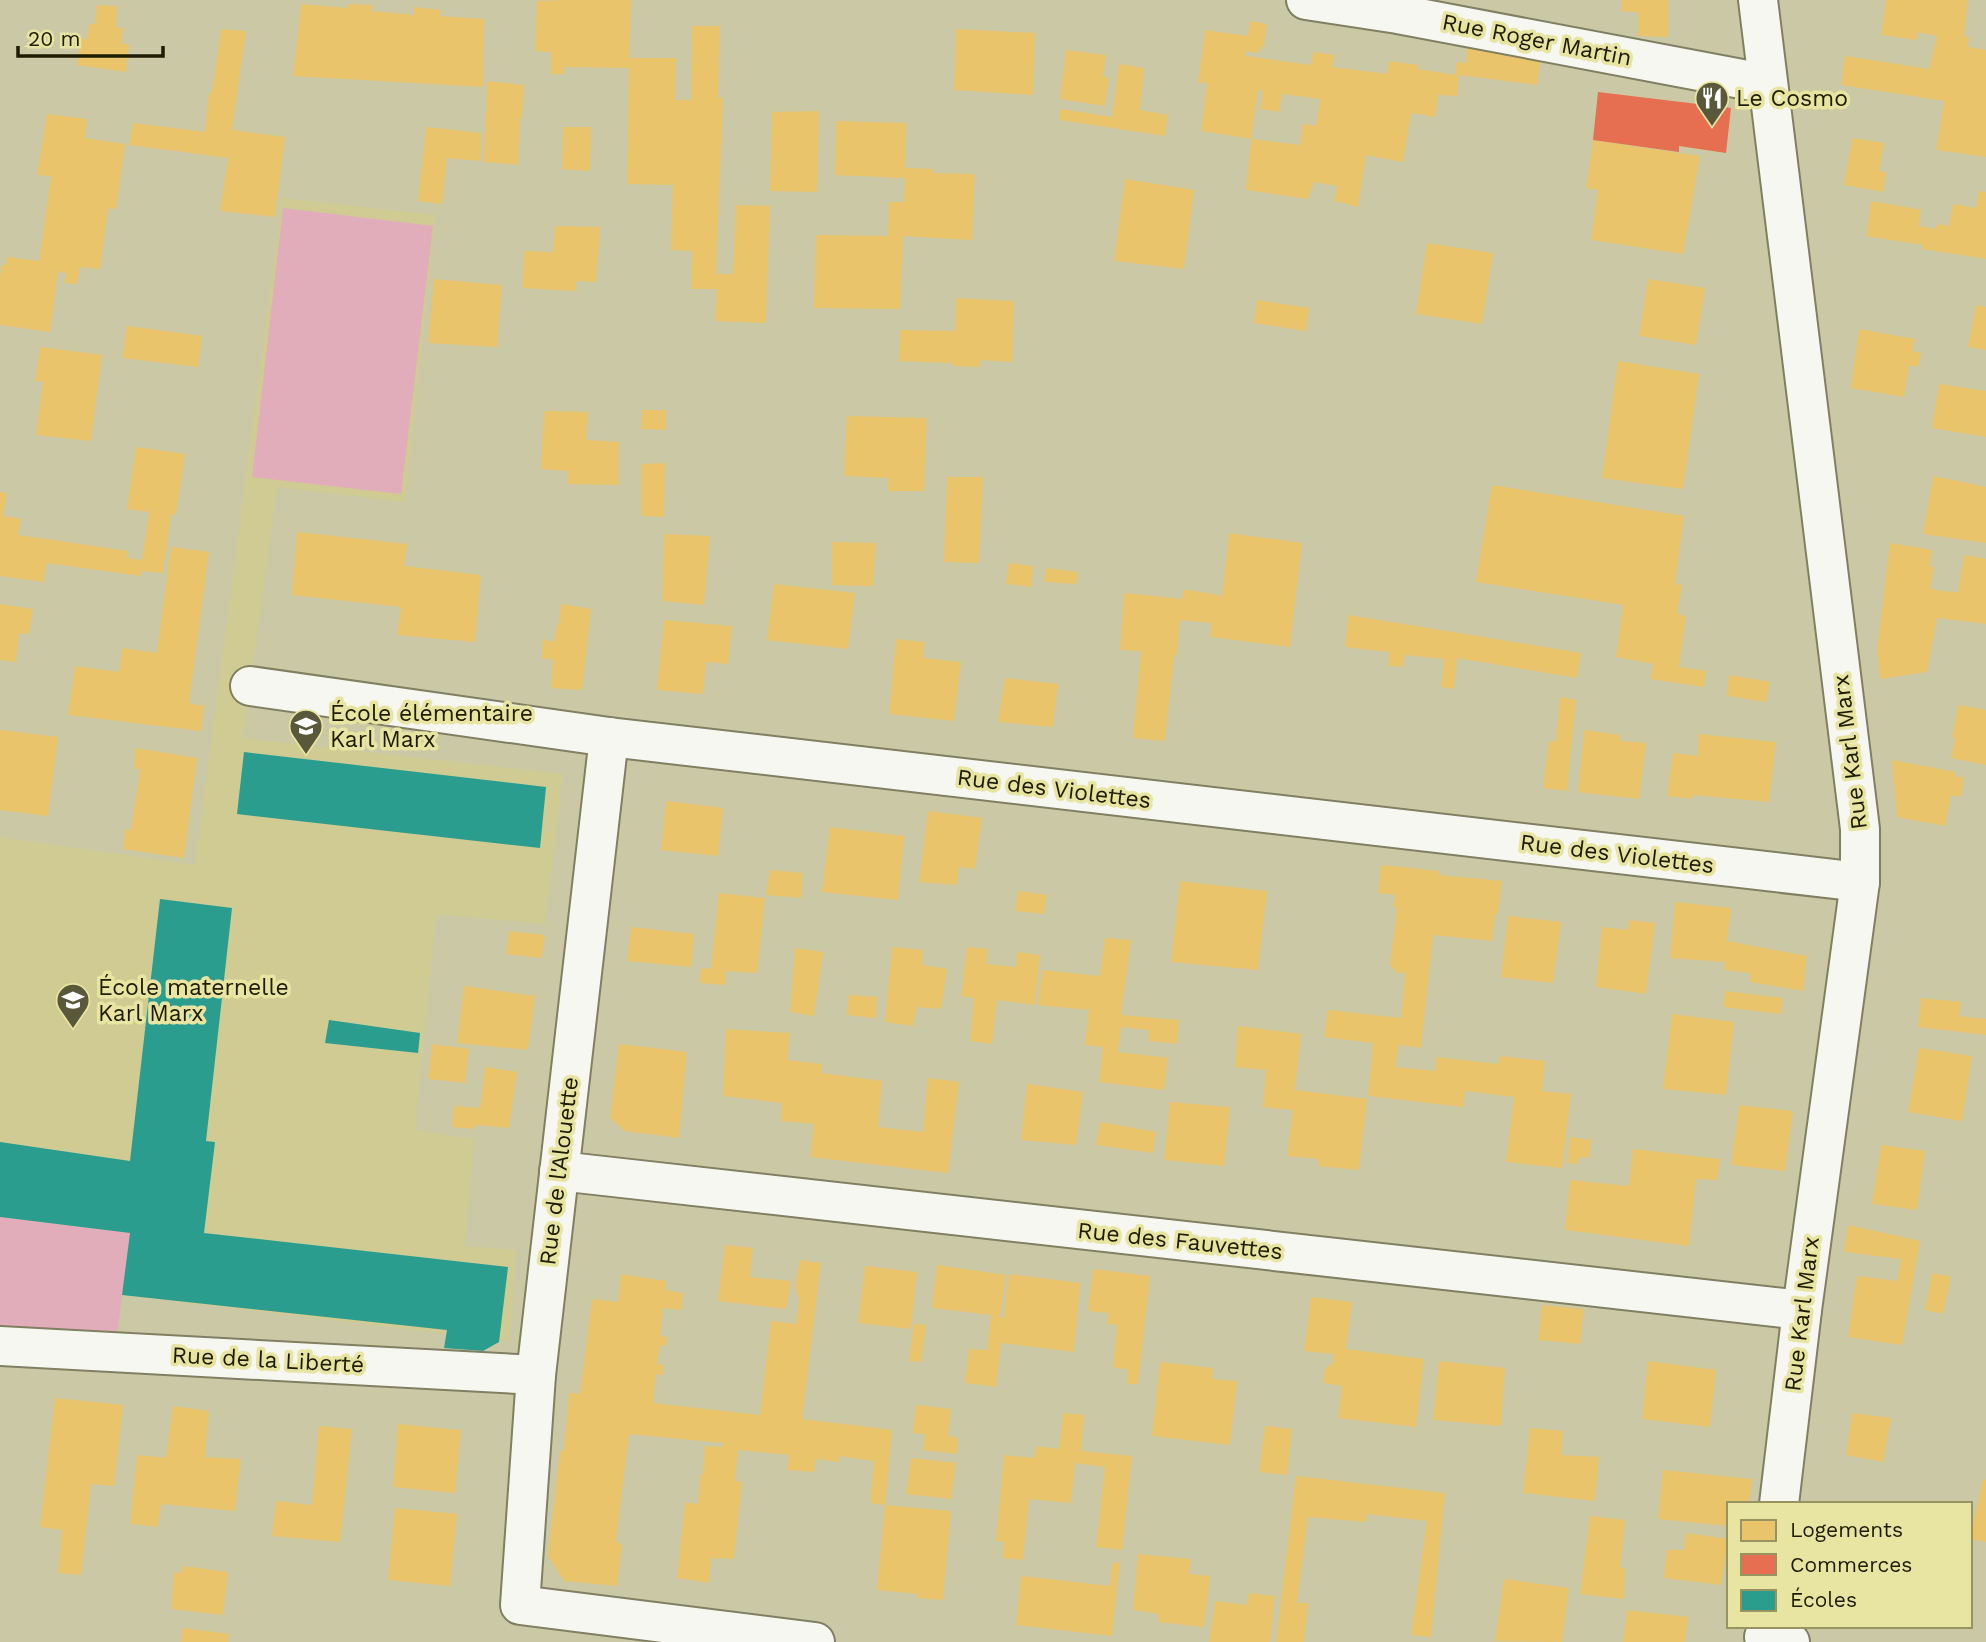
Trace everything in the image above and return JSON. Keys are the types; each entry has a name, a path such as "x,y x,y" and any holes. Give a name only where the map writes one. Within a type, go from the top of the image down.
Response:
{"street":[{"name":"Rue Roger Martin","path":"1307,0 1398,7 1768,83"},
{"name":"Rue Karl Marx","path":"1758,0 1860,838 1860,882 1802,1310 1779,1502"},
{"name":"Rue des Violettes","path":"250,686 609,737 1860,882"},
{"name":"Rue de l'Alouette","path":"609,737 536,1375 520,1605 815,1642"},
{"name":"Rue des Fauvettes","path":"559,1171 1802,1310"},
{"name":"Rue de la Liberté","path":"0,1346 536,1375"}],"shaded area":[{"name":"École élémentaire Karl Marx","path":"282,198 436,215 405,502 277,487 243,738 563,774 545,924 436,914 415,1130 474,1139 465,1246 516,1250 509,1341 122,1295 129,1233 0,1217 0,837 195,865"},
{"path":"283,208 433,226 401,494 252,477"},
{"path":"0,1217 130,1233 116,1343 0,1328"}],"building: Logements":[{"path":"631,0 629,58 676,58 675,100 691,100 692,26 720,26 718,98 723,98 716,274 733,274 736,205 770,206 766,323 715,321 717,289 691,289 692,251 671,250 673,185 627,184 629,68 564,67 564,74 551,74 551,52 535,51 537,1"},
{"path":"1622,0 1668,0 1668,37 1638,36 1638,12 1621,11"},
{"path":"1886,0 1968,0 1964,36 1969,37 1968,47 1986,50 1986,157 1936,150 1944,101 1841,85 1845,56 1929,69 1937,36 1918,32 1916,40 1881,35"},
{"path":"301,4 348,8 348,4 372,5 371,11 414,15 414,7 440,10 440,16 484,19 483,87 293,76"},
{"path":"97,5 117,6 116,27 123,28 121,43 129,45 126,72 77,65 81,38 87,39 89,24 95,24"},
{"path":"1250,21 1267,24 1264,45 1257,53 1246,51 1245,56 1311,65 1313,52 1335,55 1332,67 1387,74 1389,61 1418,65 1417,69 1455,75 1457,62 1466,63 1467,47 1492,47 1541,56 1537,85 1459,75 1457,96 1438,95 1435,117 1411,113 1403,162 1366,155 1358,207 1334,201 1337,186 1314,182 1308,199 1246,190 1251,139 1201,131 1207,83 1198,83 1205,30 1248,36","holes":["1258,90 1263,91 1260,109 1279,112 1282,94 1320,99 1316,126 1303,124 1300,145 1251,139"]},
{"path":"221,29 246,31 232,130 285,137 275,217 220,211 228,158 129,145 133,123 205,132 209,92 212,93"},
{"path":"956,29 1035,33 1033,95 954,90"},
{"path":"1066,50 1106,55 1103,76 1109,78 1105,106 1060,99"},
{"path":"1119,64 1144,68 1140,110 1168,115 1165,136 1059,120 1060,109 1112,117"},
{"path":"487,81 524,85 518,165 484,162"},
{"path":"819,111 817,192 770,191 772,112"},
{"path":"47,114 87,119 85,138 125,144 116,209 108,208 100,269 80,267 77,284 64,283 67,274 58,271 50,332 0,325 2,265 6,265 7,257 39,261 51,176 37,175"},
{"path":"836,121 906,123 905,168 933,169 933,173 975,174 972,240 903,236 900,309 814,308 816,235 888,236 889,202 904,202 905,178 835,175"},
{"path":"426,127 481,133 481,161 447,158 442,204 418,201"},
{"path":"563,127 591,127 590,171 562,169"},
{"path":"1852,138 1884,143 1879,171 1886,172 1883,192 1844,185"},
{"path":"1593,140 1700,156 1683,254 1591,240 1598,190 1586,188"},
{"path":"1125,179 1194,190 1184,269 1114,261"},
{"path":"1979,191 1986,192 1986,259 1922,249 1922,245 1866,236 1871,201 1921,210 1919,226 1936,229 1937,224 1949,226 1953,204 1976,208"},
{"path":"555,226 600,227 596,282 576,281 576,291 522,288 524,251 553,252"},
{"path":"1427,243 1493,253 1482,324 1416,314"},
{"path":"434,279 502,285 497,347 428,343"},
{"path":"1648,279 1705,288 1696,345 1639,336"},
{"path":"956,298 1014,301 1012,362 981,360 980,367 899,361 900,330 955,331"},
{"path":"1257,300 1309,308 1306,331 1254,323"},
{"path":"1976,305 1986,307 1986,350 1968,347"},
{"path":"127,326 202,336 198,367 122,358"},
{"path":"1859,329 1915,339 1912,351 1921,353 1918,367 1909,365 1904,397 1851,388"},
{"path":"40,347 102,355 91,441 36,435 43,382 35,381"},
{"path":"1618,361 1699,374 1683,489 1602,478"},
{"path":"1939,384 1986,391 1986,437 1932,428"},
{"path":"642,410 666,410 666,430 641,429"},
{"path":"544,411 588,412 586,440 619,442 619,485 567,484 568,471 541,469"},
{"path":"847,416 927,418 924,491 888,491 888,478 844,476"},
{"path":"136,447 185,454 176,515 171,514 163,573 141,571 141,576 47,563 43,582 0,576 0,492 7,493 3,516 21,519 18,535 128,551 127,558 142,560 149,512 127,509"},
{"path":"665,463 664,517 641,516 641,464"},
{"path":"1933,476 1986,487 1986,543 1923,534"},
{"path":"947,477 983,477 979,563 944,562"},
{"path":"1492,485 1684,516 1675,584 1682,585 1677,614 1686,616 1679,667 1706,671 1704,687 1650,679 1653,664 1616,657 1623,605 1476,582"},
{"path":"297,532 407,544 404,566 481,575 475,642 397,635 401,607 292,595"},
{"path":"1229,533 1302,543 1290,647 1210,637 1211,623 1180,620 1165,741 1133,738 1141,651 1120,650 1124,593 1182,599 1184,589 1222,596"},
{"path":"664,534 710,536 704,605 662,601"},
{"path":"832,542 876,543 873,586 832,585"},
{"path":"1890,543 1932,550 1929,566 1934,567 1930,588 1940,591 1958,592 1964,555 1986,559 1986,624 1937,618 1927,672 1880,679 1877,649"},
{"path":"171,547 209,552 189,703 204,706 201,731 68,715 75,666 119,672 122,648 157,653"},
{"path":"1009,563 1033,566 1031,587 1006,584"},
{"path":"1046,568 1078,572 1076,584 1044,582"},
{"path":"774,584 855,593 848,649 767,640"},
{"path":"0,604 33,609 29,634 19,633 16,662 0,660"},
{"path":"561,604 591,609 582,690 551,688 553,659 542,659 543,639 554,642"},
{"path":"1348,615 1581,653 1577,678 1457,658 1454,689 1441,687 1444,659 1405,655 1403,667 1388,666 1389,652 1345,647"},
{"path":"664,620 732,626 728,664 706,662 703,694 657,690"},
{"path":"896,639 924,642 923,658 961,662 954,721 889,714"},
{"path":"1729,675 1770,682 1766,702 1727,696"},
{"path":"1005,678 1058,684 1053,727 998,722"},
{"path":"1560,697 1576,700 1567,791 1543,788 1549,741 1556,741"},
{"path":"1958,705 1986,710 1986,765 1951,758"},
{"path":"0,730 58,737 48,816 0,810"},
{"path":"1584,730 1620,735 1620,741 1646,743 1639,799 1578,792"},
{"path":"1699,734 1776,742 1769,802 1693,795 1692,799 1667,796 1673,753 1697,756"},
{"path":"135,748 197,758 184,858 123,849 125,829 131,830 140,770 134,768"},
{"path":"1892,760 1956,772 1955,776 1964,778 1961,797 1951,795 1945,826 1897,817"},
{"path":"666,801 723,808 718,856 661,850"},
{"path":"928,811 982,818 975,869 959,867 957,885 919,882"},
{"path":"830,827 904,836 898,900 822,892"},
{"path":"1381,865 1440,871 1439,875 1502,881 1492,941 1433,935 1421,1048 1399,1045 1395,1067 1435,1071 1436,1057 1498,1064 1500,1056 1545,1061 1542,1091 1571,1094 1562,1168 1506,1162 1514,1097 1465,1091 1463,1107 1368,1096 1373,1043 1324,1037 1328,1010 1401,1018 1405,973 1397,973 1390,965 1397,908 1393,907 1395,895 1378,893"},
{"path":"770,870 803,873 801,898 766,895"},
{"path":"1180,881 1267,891 1258,970 1171,962"},
{"path":"1018,891 1047,895 1044,914 1015,911"},
{"path":"719,893 765,898 757,973 726,971 725,985 699,983 701,968 711,969"},
{"path":"1675,902 1731,908 1727,941 1807,956 1803,991 1750,982 1750,973 1724,970 1725,962 1670,958"},
{"path":"1508,916 1561,922 1553,983 1501,977"},
{"path":"1629,920 1655,923 1646,994 1596,987 1602,927 1628,930"},
{"path":"631,927 694,934 691,967 627,961"},
{"path":"509,931 545,935 542,958 506,954"},
{"path":"1105,938 1131,940 1121,1015 1179,1020 1177,1044 1148,1041 1149,1030 1121,1027 1118,1052 1168,1058 1164,1090 1099,1082 1103,1047 1085,1045 1089,1010 1038,1005 1042,970 1100,976"},
{"path":"892,947 923,950 922,965 947,969 941,1009 917,1007 913,1026 885,1022"},
{"path":"967,947 988,949 986,964 1016,967 1017,952 1040,955 1035,1005 997,1000 992,1044 970,1041 974,998 961,996"},
{"path":"795,948 823,952 814,1016 790,1012"},
{"path":"464,986 535,996 528,1050 457,1043"},
{"path":"1725,991 1783,998 1781,1014 1723,1007"},
{"path":"849,995 877,997 876,1018 847,1015"},
{"path":"1921,998 1961,1002 1959,1016 1986,1019 1986,1035 1918,1027"},
{"path":"1672,1014 1734,1022 1726,1095 1663,1089"},
{"path":"1238,1026 1301,1034 1295,1090 1367,1099 1359,1170 1318,1166 1318,1159 1287,1156 1293,1110 1263,1107 1266,1070 1235,1067"},
{"path":"726,1029 790,1033 787,1060 822,1064 821,1073 882,1081 878,1127 923,1132 928,1078 959,1082 948,1173 810,1157 814,1124 781,1121 782,1103 723,1096"},
{"path":"432,1044 469,1049 465,1083 428,1079"},
{"path":"619,1044 687,1052 679,1138 625,1131 610,1118"},
{"path":"1919,1048 1972,1056 1962,1121 1908,1112"},
{"path":"485,1067 517,1072 509,1128 475,1125 476,1129 452,1127 454,1106 480,1108"},
{"path":"1027,1084 1083,1092 1076,1145 1021,1140"},
{"path":"1170,1102 1230,1107 1224,1166 1164,1160"},
{"path":"1739,1105 1793,1111 1785,1171 1731,1165"},
{"path":"1100,1122 1156,1132 1153,1153 1096,1145"},
{"path":"1570,1137 1591,1140 1589,1158 1579,1157 1578,1164 1567,1163"},
{"path":"1881,1145 1925,1151 1917,1210 1872,1204"},
{"path":"1633,1149 1720,1159 1717,1180 1696,1179 1689,1246 1565,1230 1570,1180 1629,1186"},
{"path":"1848,1225 1920,1241 1902,1345 1848,1337 1857,1276 1897,1281 1901,1259 1844,1252"},
{"path":"725,1245 753,1248 750,1277 791,1281 786,1309 718,1301"},
{"path":"800,1260 821,1263 802,1419 892,1430 885,1505 870,1503 874,1461 839,1456 839,1462 816,1459 814,1472 787,1470 789,1455 738,1450 735,1481 742,1482 734,1559 711,1558 709,1583 677,1578 685,1502 698,1504 705,1446 723,1447 723,1443 629,1434 616,1541 622,1545 617,1586 564,1581 548,1556 560,1452 564,1450 569,1393 580,1394 592,1299 618,1302 621,1274 666,1281 665,1290 683,1293 681,1310 663,1308 660,1336 667,1337 666,1346 660,1345 657,1364 663,1365 663,1375 656,1374 653,1403 760,1415 771,1321 796,1324 799,1299 795,1287"},
{"path":"937,1265 1006,1275 1000,1318 1004,1318 1009,1274 1080,1283 1074,1352 1001,1343 996,1387 965,1383 969,1349 987,1350 991,1315 932,1308"},
{"path":"865,1266 917,1272 911,1329 858,1323"},
{"path":"1093,1269 1150,1276 1138,1384 1127,1384 1128,1370 1113,1367 1117,1325 1107,1324 1108,1313 1088,1311"},
{"path":"1932,1273 1951,1277 1943,1314 1925,1310"},
{"path":"1311,1297 1352,1302 1346,1349 1424,1359 1416,1427 1338,1418 1342,1386 1323,1383 1325,1369 1334,1362 1333,1354 1304,1351"},
{"path":"1542,1305 1584,1309 1580,1344 1538,1340"},
{"path":"914,1324 926,1325 921,1362 909,1361"},
{"path":"1439,1361 1505,1368 1501,1426 1433,1420"},
{"path":"1648,1361 1716,1370 1710,1427 1642,1419"},
{"path":"1160,1362 1213,1368 1212,1379 1237,1381 1230,1445 1152,1436"},
{"path":"55,1398 123,1405 114,1486 91,1484 81,1575 58,1573 62,1530 40,1527"},
{"path":"916,1405 951,1409 948,1436 958,1438 957,1454 923,1450 925,1434 913,1433"},
{"path":"173,1406 209,1411 205,1457 241,1459 235,1511 161,1504 158,1527 130,1524 137,1455 166,1458"},
{"path":"1063,1413 1084,1415 1081,1451 1132,1456 1122,1550 1096,1547 1105,1467 1075,1463 1071,1503 1029,1499 1023,1560 1002,1558 1004,1542 996,1541 1004,1455 1034,1458 1036,1446 1059,1449"},
{"path":"1852,1413 1891,1418 1883,1462 1846,1455"},
{"path":"398,1424 461,1430 455,1493 393,1487"},
{"path":"319,1426 352,1429 340,1542 272,1536 276,1501 312,1505"},
{"path":"1265,1426 1292,1429 1287,1475 1259,1472"},
{"path":"1530,1428 1563,1431 1561,1455 1599,1457 1595,1501 1523,1493"},
{"path":"911,1458 956,1463 951,1499 906,1494"},
{"path":"1663,1470 1752,1479 1749,1502 1727,1502 1727,1526 1658,1519"},
{"path":"1296,1476 1445,1493 1431,1637 1411,1635 1427,1521 1367,1514 1366,1522 1308,1517 1297,1603 1308,1603 1304,1642 1276,1642"},
{"path":"1983,1479 1986,1480 1986,1542 1972,1539"},
{"path":"885,1505 951,1511 943,1600 917,1598 918,1594 877,1590"},
{"path":"395,1508 457,1514 450,1586 388,1580"},
{"path":"1590,1516 1625,1520 1620,1568 1625,1568 1624,1599 1580,1594"},
{"path":"1686,1533 1727,1539 1721,1585 1664,1578 1667,1550 1684,1550"},
{"path":"1138,1554 1191,1559 1189,1574 1210,1576 1204,1627 1158,1622 1158,1614 1133,1610"},
{"path":"1112,1563 1120,1563 1112,1636 1016,1625 1021,1576 1110,1586"},
{"path":"183,1566 228,1572 223,1615 171,1609 174,1572 181,1573"},
{"path":"1504,1579 1569,1588 1562,1642 1495,1641"},
{"path":"1249,1593 1275,1596 1270,1642 1209,1642 1215,1601 1247,1605"},
{"path":"1627,1610 1688,1617 1685,1642 1623,1642"},
{"path":"183,1628 229,1634 228,1642 181,1642"}],"building: Commerces":[{"path":"1598,92 1731,108 1726,153 1679,146 1679,152 1593,140"}],"building: Écoles":[{"path":"244,752 546,787 540,848 237,814"},
{"path":"160,899 232,908 206,1141 215,1142 204,1233 508,1267 499,1342 483,1351 444,1348 447,1330 122,1295 130,1233 0,1217 0,1142 130,1161"},
{"path":"329,1020 420,1033 418,1053 325,1043"}],"place":[{"name":"Le Cosmo","path":"1712,128"},
{"name":"École élémentaire Karl Marx","path":"306,756"},
{"name":"École maternelle Karl Marx","path":"73,1030"}]}
